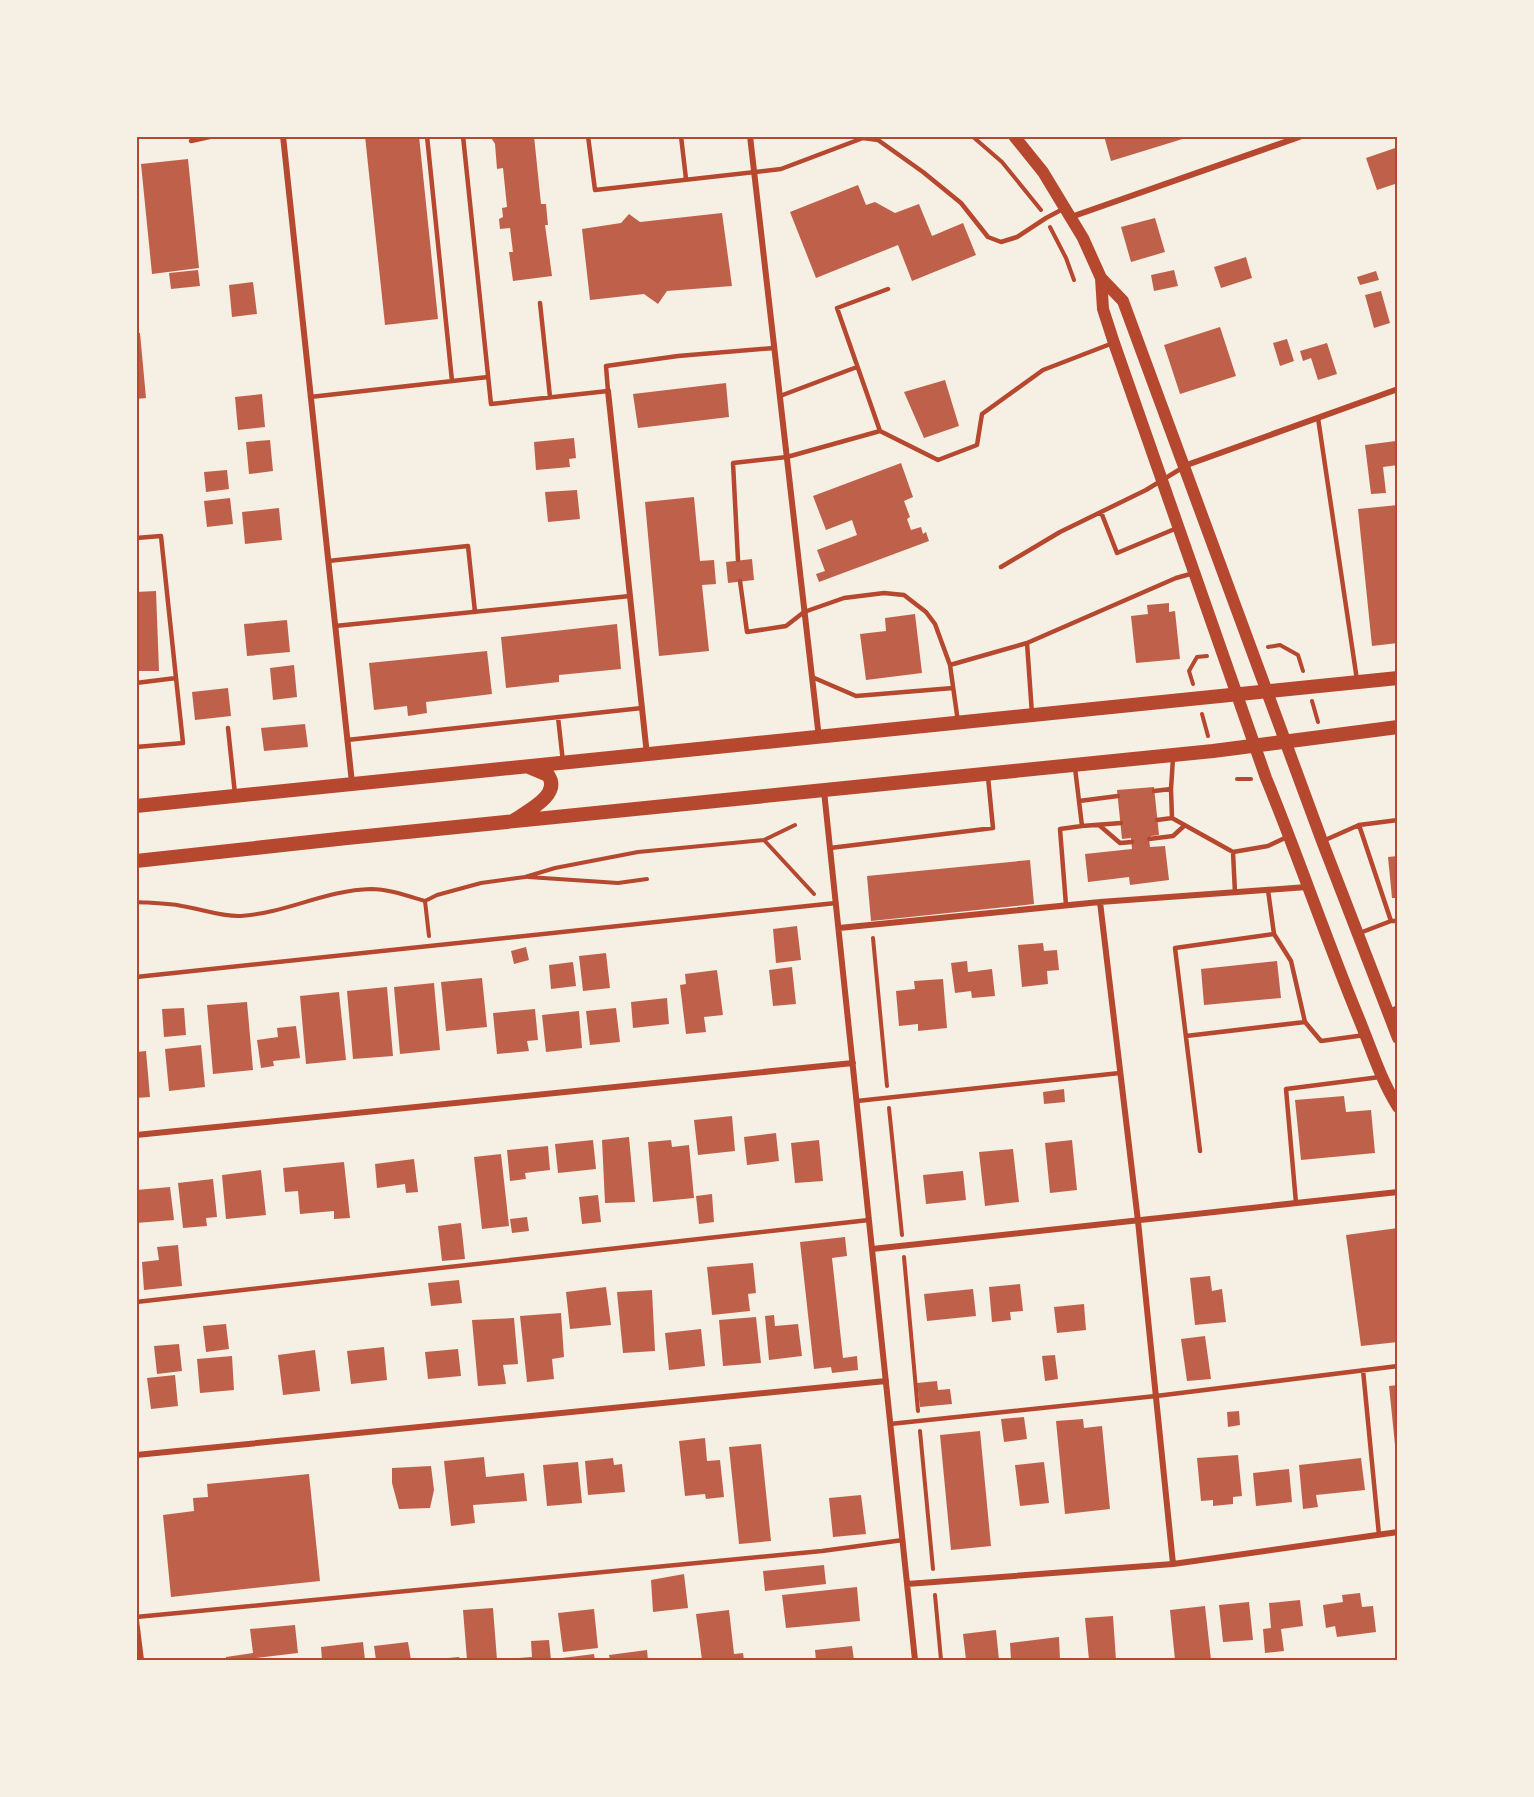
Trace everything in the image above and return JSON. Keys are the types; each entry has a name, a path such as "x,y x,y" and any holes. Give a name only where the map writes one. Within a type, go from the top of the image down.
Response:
{"main road":[{"path":"1014,136 1043,172 1083,238 1101,278 1123,301 1357,934 1393,1010 1398,1038"},
{"path":"1101,278 1103,309 1114,343 1266,778 1366,1035 1398,1107"},
{"path":"136,806 1398,678"},
{"path":"136,861 1173,755 1398,728"},
{"path":"512,821 551,791 552,785 548,775 527,767"}],"street":[{"path":"283,136 352,785"},
{"path":"750,136 819,738"},
{"path":"1068,213 1302,136"},
{"path":"1184,466 1398,389"},
{"path":"608,391 647,755"},
{"path":"824,790 915,1660"},
{"path":"839,928 1100,902 1307,887"},
{"path":"1100,902 1138,1221 1173,1564"},
{"path":"136,1135 853,1063"},
{"path":"872,1249 1398,1192"},
{"path":"136,1455 886,1381"},
{"path":"907,1584 1173,1564 1398,1532"},
{"path":"136,1619 141,1660"}],"lane":[{"path":"191,141 214,136"},
{"path":"427,136 452,381"},
{"path":"463,136 491,404 608,391 606,366 678,356 774,348"},
{"path":"588,136 595,190 781,169 863,138 878,140 901,155 961,203 988,237 1001,242 1017,237 1046,218 1068,213"},
{"path":"681,136 686,179"},
{"path":"880,431 837,308 888,289"},
{"path":"540,303 550,397"},
{"path":"738,560 733,464 787,457 880,431 938,460 977,445 982,414 1043,370 1114,343"},
{"path":"780,396 858,367"},
{"path":"310,397 488,377"},
{"path":"1318,418 1357,682"},
{"path":"1001,567 1060,532 1162,481 1184,466"},
{"path":"1101,512 1117,553 1177,528"},
{"path":"136,538 161,536 183,743 136,747"},
{"path":"328,561 468,546 476,612"},
{"path":"950,665 1027,643 1176,578 1194,573"},
{"path":"740,581 747,632 786,626 804,612 844,598 884,593 904,595 926,612 935,624 950,665 958,723"},
{"path":"335,626 630,596"},
{"path":"1027,643 1032,716"},
{"path":"812,677 856,696 953,688"},
{"path":"136,683 176,678"},
{"path":"347,740 642,708"},
{"path":"558,717 563,763"},
{"path":"228,728 235,796"},
{"path":"1172,818 1173,755"},
{"path":"1075,765 1082,826"},
{"path":"830,848 993,828 987,774"},
{"path":"1154,791 1171,789"},
{"path":"1079,801 1118,796"},
{"path":"1157,820 1172,818 1233,852 1268,846 1290,836"},
{"path":"1322,841 1359,825 1398,820"},
{"path":"1066,906 1060,829 1120,823"},
{"path":"1099,825 1120,843 1132,842"},
{"path":"1359,825 1391,921"},
{"path":"1149,839 1173,836 1184,826"},
{"path":"1233,852 1235,893"},
{"path":"1268,890 1274,934 1291,961 1305,1022 1321,1041 1366,1035"},
{"path":"136,976 836,903"},
{"path":"1357,934 1391,921 1398,921"},
{"path":"1200,1151 1175,948 1274,934"},
{"path":"1186,1036 1305,1022"},
{"path":"856,1101 1120,1073"},
{"path":"1296,1203 1286,1089 1383,1077"},
{"path":"136,1302 869,1220"},
{"path":"891,1424 1156,1396 1398,1366"},
{"path":"1363,1370 1379,1535"},
{"path":"136,1619 822,1551 903,1540"}],"path":[{"path":"972,136 1002,162 1041,209 1066,258 1074,280"},
{"path":"136,902 181,906 228,916 266,912 336,893 356,890 374,889 393,892 425,901 437,895 481,883 525,877 555,868 638,852 764,840 795,825"},
{"path":"764,840 823,903"},
{"path":"525,877 618,883 646,879"},
{"path":"425,901 430,945"},
{"path":"872,925 941,1660"}],"building":[{"path":"365,136 419,136 438,319 385,325"},
{"path":"490,136 534,136 541,204 546,204 548,225 545,225 552,276 513,281 509,252 513,252 510,228 500,229 499,219 503,217 502,208 507,207 503,168 497,169 495,144"},
{"path":"1104,136 1188,136 1189,137 1111,161"},
{"path":"1398,147 1398,183 1377,190 1366,158"},
{"path":"188,159 199,268 152,274 141,164"},
{"path":"858,185 866,205 875,202 895,213 919,204 932,236 963,223 976,255 912,281 898,245 816,278 790,212"},
{"path":"722,213 732,286 667,291 658,304 644,294 590,300 582,229 621,223 629,214 640,222"},
{"path":"1155,218 1165,252 1131,262 1121,227"},
{"path":"1246,257 1252,278 1221,288 1214,267"},
{"path":"198,270 200,286 171,289 169,273"},
{"path":"1174,270 1178,286 1154,291 1151,275"},
{"path":"1376,271 1379,280 1360,285 1357,277"},
{"path":"253,282 257,314 232,317 229,285"},
{"path":"1381,291 1390,323 1374,328 1365,295"},
{"path":"1220,327 1236,376 1180,394 1164,345"},
{"path":"136,333 140,333 146,398 136,399"},
{"path":"1287,339 1294,361 1280,366 1273,343"},
{"path":"1327,343 1337,374 1318,380 1311,358 1303,361 1300,351"},
{"path":"945,380 959,426 924,438 904,392"},
{"path":"726,383 729,417 638,428 633,394"},
{"path":"262,394 265,427 238,430 235,397"},
{"path":"574,438 576,458 569,459 570,467 536,470 534,442"},
{"path":"270,440 273,471 249,474 246,442"},
{"path":"1396,441 1398,465 1383,467 1386,493 1371,494 1365,445"},
{"path":"901,463 913,497 904,501 910,517 907,519 911,530 921,527 923,534 926,532 929,541 819,582 816,574 825,571 817,550 857,535 852,520 826,530 813,496"},
{"path":"227,470 229,489 206,492 204,472"},
{"path":"577,490 580,519 548,522 545,492"},
{"path":"694,497 700,561 714,560 716,584 702,585 709,651 659,656 645,502"},
{"path":"230,498 233,524 207,527 204,501"},
{"path":"1398,505 1398,643 1372,646 1358,509"},
{"path":"279,508 282,540 245,544 242,512"},
{"path":"752,559 754,580 728,583 726,562"},
{"path":"156,591 159,671 136,671 136,592"},
{"path":"1169,603 1169,612 1175,611 1180,659 1136,663 1131,616 1148,614 1147,605"},
{"path":"915,614 922,673 866,680 860,634 886,631 885,618"},
{"path":"287,620 290,652 247,656 244,624"},
{"path":"617,624 621,669 559,675 559,682 506,688 501,637"},
{"path":"487,651 492,694 426,702 427,713 408,716 407,706 374,710 369,663"},
{"path":"294,665 297,697 273,700 270,668"},
{"path":"228,688 231,716 195,720 192,692"},
{"path":"305,724 308,747 264,751 261,728"},
{"path":"1154,787 1159,835 1151,836 1150,847 1165,846 1169,880 1130,885 1129,877 1088,882 1085,854 1132,849 1131,838 1122,839 1117,790"},
{"path":"1398,856 1398,898 1392,898 1388,857"},
{"path":"1030,860 1034,904 871,921 867,876"},
{"path":"797,926 801,960 776,963 773,929"},
{"path":"1043,943 1044,951 1057,950 1059,970 1047,971 1048,984 1022,987 1018,945"},
{"path":"526,947 529,960 514,964 511,951"},
{"path":"606,953 610,988 583,991 579,956"},
{"path":"967,961 968,972 992,969 995,996 972,998 971,991 955,993 951,963"},
{"path":"1277,961 1281,998 1204,1005 1201,969"},
{"path":"573,962 576,986 551,989 549,965"},
{"path":"792,967 796,1004 773,1006 769,970"},
{"path":"717,970 723,1015 704,1017 706,1032 686,1034 680,985 686,984 685,974"},
{"path":"482,978 487,1027 446,1031 441,982"},
{"path":"943,979 947,1028 918,1031 918,1024 899,1026 896,991 915,989 914,981"},
{"path":"434,983 440,1050 400,1054 394,987"},
{"path":"387,987 393,1056 353,1059 347,991"},
{"path":"339,992 346,1060 306,1064 300,996"},
{"path":"667,998 669,1024 633,1028 631,1002"},
{"path":"247,1002 253,1070 213,1074 207,1005"},
{"path":"184,1008 186,1035 164,1037 162,1009"},
{"path":"616,1008 620,1042 590,1045 586,1011"},
{"path":"535,1009 538,1040 527,1041 529,1051 497,1054 493,1013"},
{"path":"579,1011 582,1048 546,1052 542,1015"},
{"path":"296,1026 300,1058 273,1061 274,1066 261,1068 257,1040 278,1037 277,1028"},
{"path":"201,1045 205,1087 169,1091 165,1049"},
{"path":"146,1051 150,1097 136,1098 136,1052"},
{"path":"1064,1089 1065,1102 1044,1104 1043,1092"},
{"path":"1344,1096 1346,1112 1371,1110 1375,1153 1301,1160 1295,1100"},
{"path":"732,1116 735,1151 698,1155 694,1120"},
{"path":"776,1133 779,1161 747,1165 744,1137"},
{"path":"629,1137 635,1202 605,1203 602,1140"},
{"path":"593,1140 596,1169 558,1173 555,1144"},
{"path":"671,1140 672,1147 689,1145 694,1198 653,1202 648,1142"},
{"path":"819,1140 823,1181 795,1183 791,1143"},
{"path":"1072,1140 1077,1190 1050,1193 1045,1143"},
{"path":"548,1146 550,1170 525,1173 526,1179 510,1181 507,1150"},
{"path":"1013,1149 1019,1202 985,1206 979,1152"},
{"path":"501,1154 509,1226 482,1229 474,1157"},
{"path":"414,1159 418,1192 406,1193 405,1184 377,1188 375,1164"},
{"path":"344,1162 350,1218 334,1219 334,1211 300,1214 298,1191 285,1192 283,1168"},
{"path":"261,1170 266,1215 226,1219 222,1175"},
{"path":"963,1171 966,1200 926,1204 923,1175"},
{"path":"213,1179 217,1217 206,1218 207,1226 183,1228 178,1183"},
{"path":"170,1187 174,1220 136,1223 136,1190"},
{"path":"712,1194 714,1222 699,1224 696,1196"},
{"path":"598,1195 601,1222 582,1224 579,1197"},
{"path":"527,1217 529,1231 512,1233 510,1219"},
{"path":"461,1223 465,1259 442,1261 438,1226"},
{"path":"1398,1228 1398,1342 1361,1346 1346,1235"},
{"path":"845,1237 847,1256 832,1258 843,1358 857,1356 858,1370 832,1373 831,1367 814,1369 800,1242"},
{"path":"178,1245 182,1286 144,1290 142,1262 159,1260 157,1247"},
{"path":"753,1263 756,1293 748,1294 750,1311 712,1315 707,1267"},
{"path":"1210,1276 1212,1291 1222,1289 1226,1322 1195,1325 1190,1278"},
{"path":"459,1280 462,1303 431,1306 428,1283"},
{"path":"1020,1284 1023,1311 1010,1312 1011,1320 992,1322 989,1287"},
{"path":"606,1287 611,1325 570,1329 566,1292"},
{"path":"973,1289 976,1316 927,1321 924,1294"},
{"path":"652,1290 655,1351 623,1353 617,1292"},
{"path":"1084,1304 1086,1330 1057,1333 1054,1307"},
{"path":"561,1313 564,1357 552,1359 554,1379 527,1382 520,1316"},
{"path":"774,1315 775,1326 798,1324 802,1356 769,1360 765,1316"},
{"path":"756,1317 761,1363 723,1366 719,1320"},
{"path":"514,1318 518,1364 503,1365 506,1384 478,1386 472,1320"},
{"path":"226,1324 229,1349 206,1352 203,1326"},
{"path":"701,1329 705,1366 669,1370 665,1333"},
{"path":"1205,1336 1211,1379 1187,1381 1181,1339"},
{"path":"179,1344 182,1371 157,1374 154,1346"},
{"path":"384,1347 387,1380 351,1384 347,1351"},
{"path":"458,1349 461,1376 428,1379 425,1352"},
{"path":"315,1350 320,1391 283,1395 278,1355"},
{"path":"1055,1355 1058,1379 1045,1381 1042,1356"},
{"path":"232,1356 234,1390 200,1393 197,1359"},
{"path":"175,1375 178,1406 151,1409 147,1378"},
{"path":"937,1381 938,1390 950,1389 952,1404 920,1407 917,1383"},
{"path":"1398,1385 1398,1455 1396,1455 1389,1386"},
{"path":"1239,1411 1240,1425 1228,1427 1227,1412"},
{"path":"1024,1417 1027,1439 1004,1442 1001,1419"},
{"path":"1083,1419 1084,1428 1102,1426 1110,1509 1065,1514 1056,1421"},
{"path":"980,1431 991,1546 951,1550 940,1435"},
{"path":"705,1438 707,1461 720,1460 724,1497 706,1499 705,1494 685,1496 679,1441"},
{"path":"761,1444 771,1541 739,1544 729,1447"},
{"path":"1238,1455 1242,1496 1233,1497 1233,1504 1213,1506 1213,1500 1201,1501 1197,1458"},
{"path":"484,1457 486,1477 524,1473 527,1501 473,1505 475,1523 451,1526 444,1461"},
{"path":"613,1458 614,1465 622,1464 625,1492 588,1495 585,1461"},
{"path":"1361,1458 1365,1490 1316,1495 1318,1507 1303,1509 1299,1465"},
{"path":"578,1462 582,1503 547,1506 543,1465"},
{"path":"1044,1462 1049,1503 1020,1506 1015,1465"},
{"path":"431,1466 434,1490 430,1508 399,1509 392,1483 392,1468"},
{"path":"1289,1469 1292,1502 1256,1506 1253,1473"},
{"path":"309,1474 320,1581 171,1597 163,1515 194,1511 193,1498 208,1497 207,1484"},
{"path":"861,1495 866,1534 833,1537 829,1498"},
{"path":"824,1565 826,1584 765,1591 763,1571"},
{"path":"684,1574 688,1608 653,1612 651,1580"},
{"path":"857,1587 860,1621 786,1628 782,1595"},
{"path":"1360,1593 1362,1607 1373,1606 1376,1632 1337,1637 1335,1626 1326,1628 1323,1605 1343,1602 1342,1595"},
{"path":"1300,1600 1303,1626 1281,1629 1284,1651 1265,1653 1263,1629 1271,1628 1269,1603"},
{"path":"1249,1602 1253,1640 1223,1642 1219,1605"},
{"path":"1205,1606 1211,1660 1175,1660 1170,1610"},
{"path":"493,1608 497,1660 467,1660 463,1610"},
{"path":"594,1609 598,1648 563,1652 558,1613"},
{"path":"729,1610 734,1654 743,1653 744,1660 702,1660 696,1614"},
{"path":"1113,1616 1116,1660 1089,1660 1085,1618"},
{"path":"295,1625 298,1653 256,1658 256,1660 226,1660 226,1657 253,1653 250,1629"},
{"path":"996,1630 999,1660 966,1660 963,1634"},
{"path":"1059,1637 1060,1660 1011,1660 1010,1643"},
{"path":"549,1640 551,1660 506,1660 532,1657 531,1641"},
{"path":"363,1642 365,1660 322,1660 321,1647"},
{"path":"408,1642 411,1660 376,1660 374,1646"},
{"path":"852,1646 854,1660 816,1660 815,1650"},
{"path":"647,1650 648,1660 610,1660 609,1655"},
{"path":"594,1654 595,1660 562,1660 562,1658"},
{"path":"459,1657 460,1660 437,1660 437,1659"}]}
